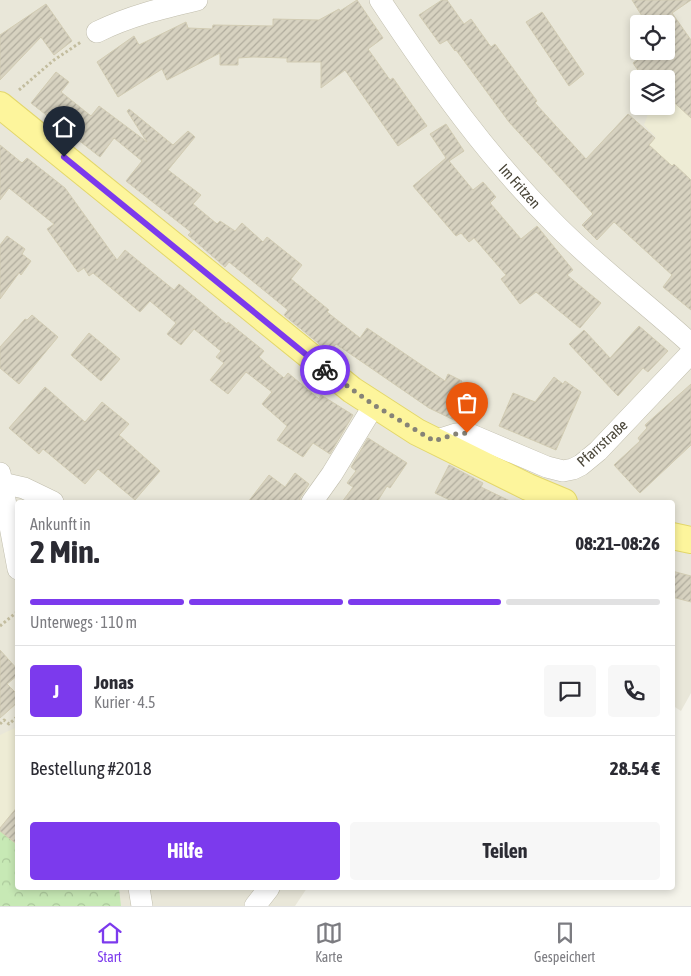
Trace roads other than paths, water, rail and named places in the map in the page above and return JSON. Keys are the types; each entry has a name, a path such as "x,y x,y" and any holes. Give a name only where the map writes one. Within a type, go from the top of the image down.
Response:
{"main road":[{"path":"0,104 332,375 374,405 434,441 542,494 558,500"},
{"path":"675,537 691,540"}],"street":[{"path":"97,32 147,12 197,0"},
{"name":"Im Fritzen","path":"380,0 460,115 526,194 590,257 691,344"},
{"name":"Pfarrstraße","path":"434,441 456,434 467,433 547,468 573,469 598,451 691,353"},
{"path":"313,500 332,474 374,405"},
{"path":"1,478 49,500"},
{"path":"1,478 15,553"},
{"path":"139,890 142,906"},
{"path":"255,906 267,890"}]}
